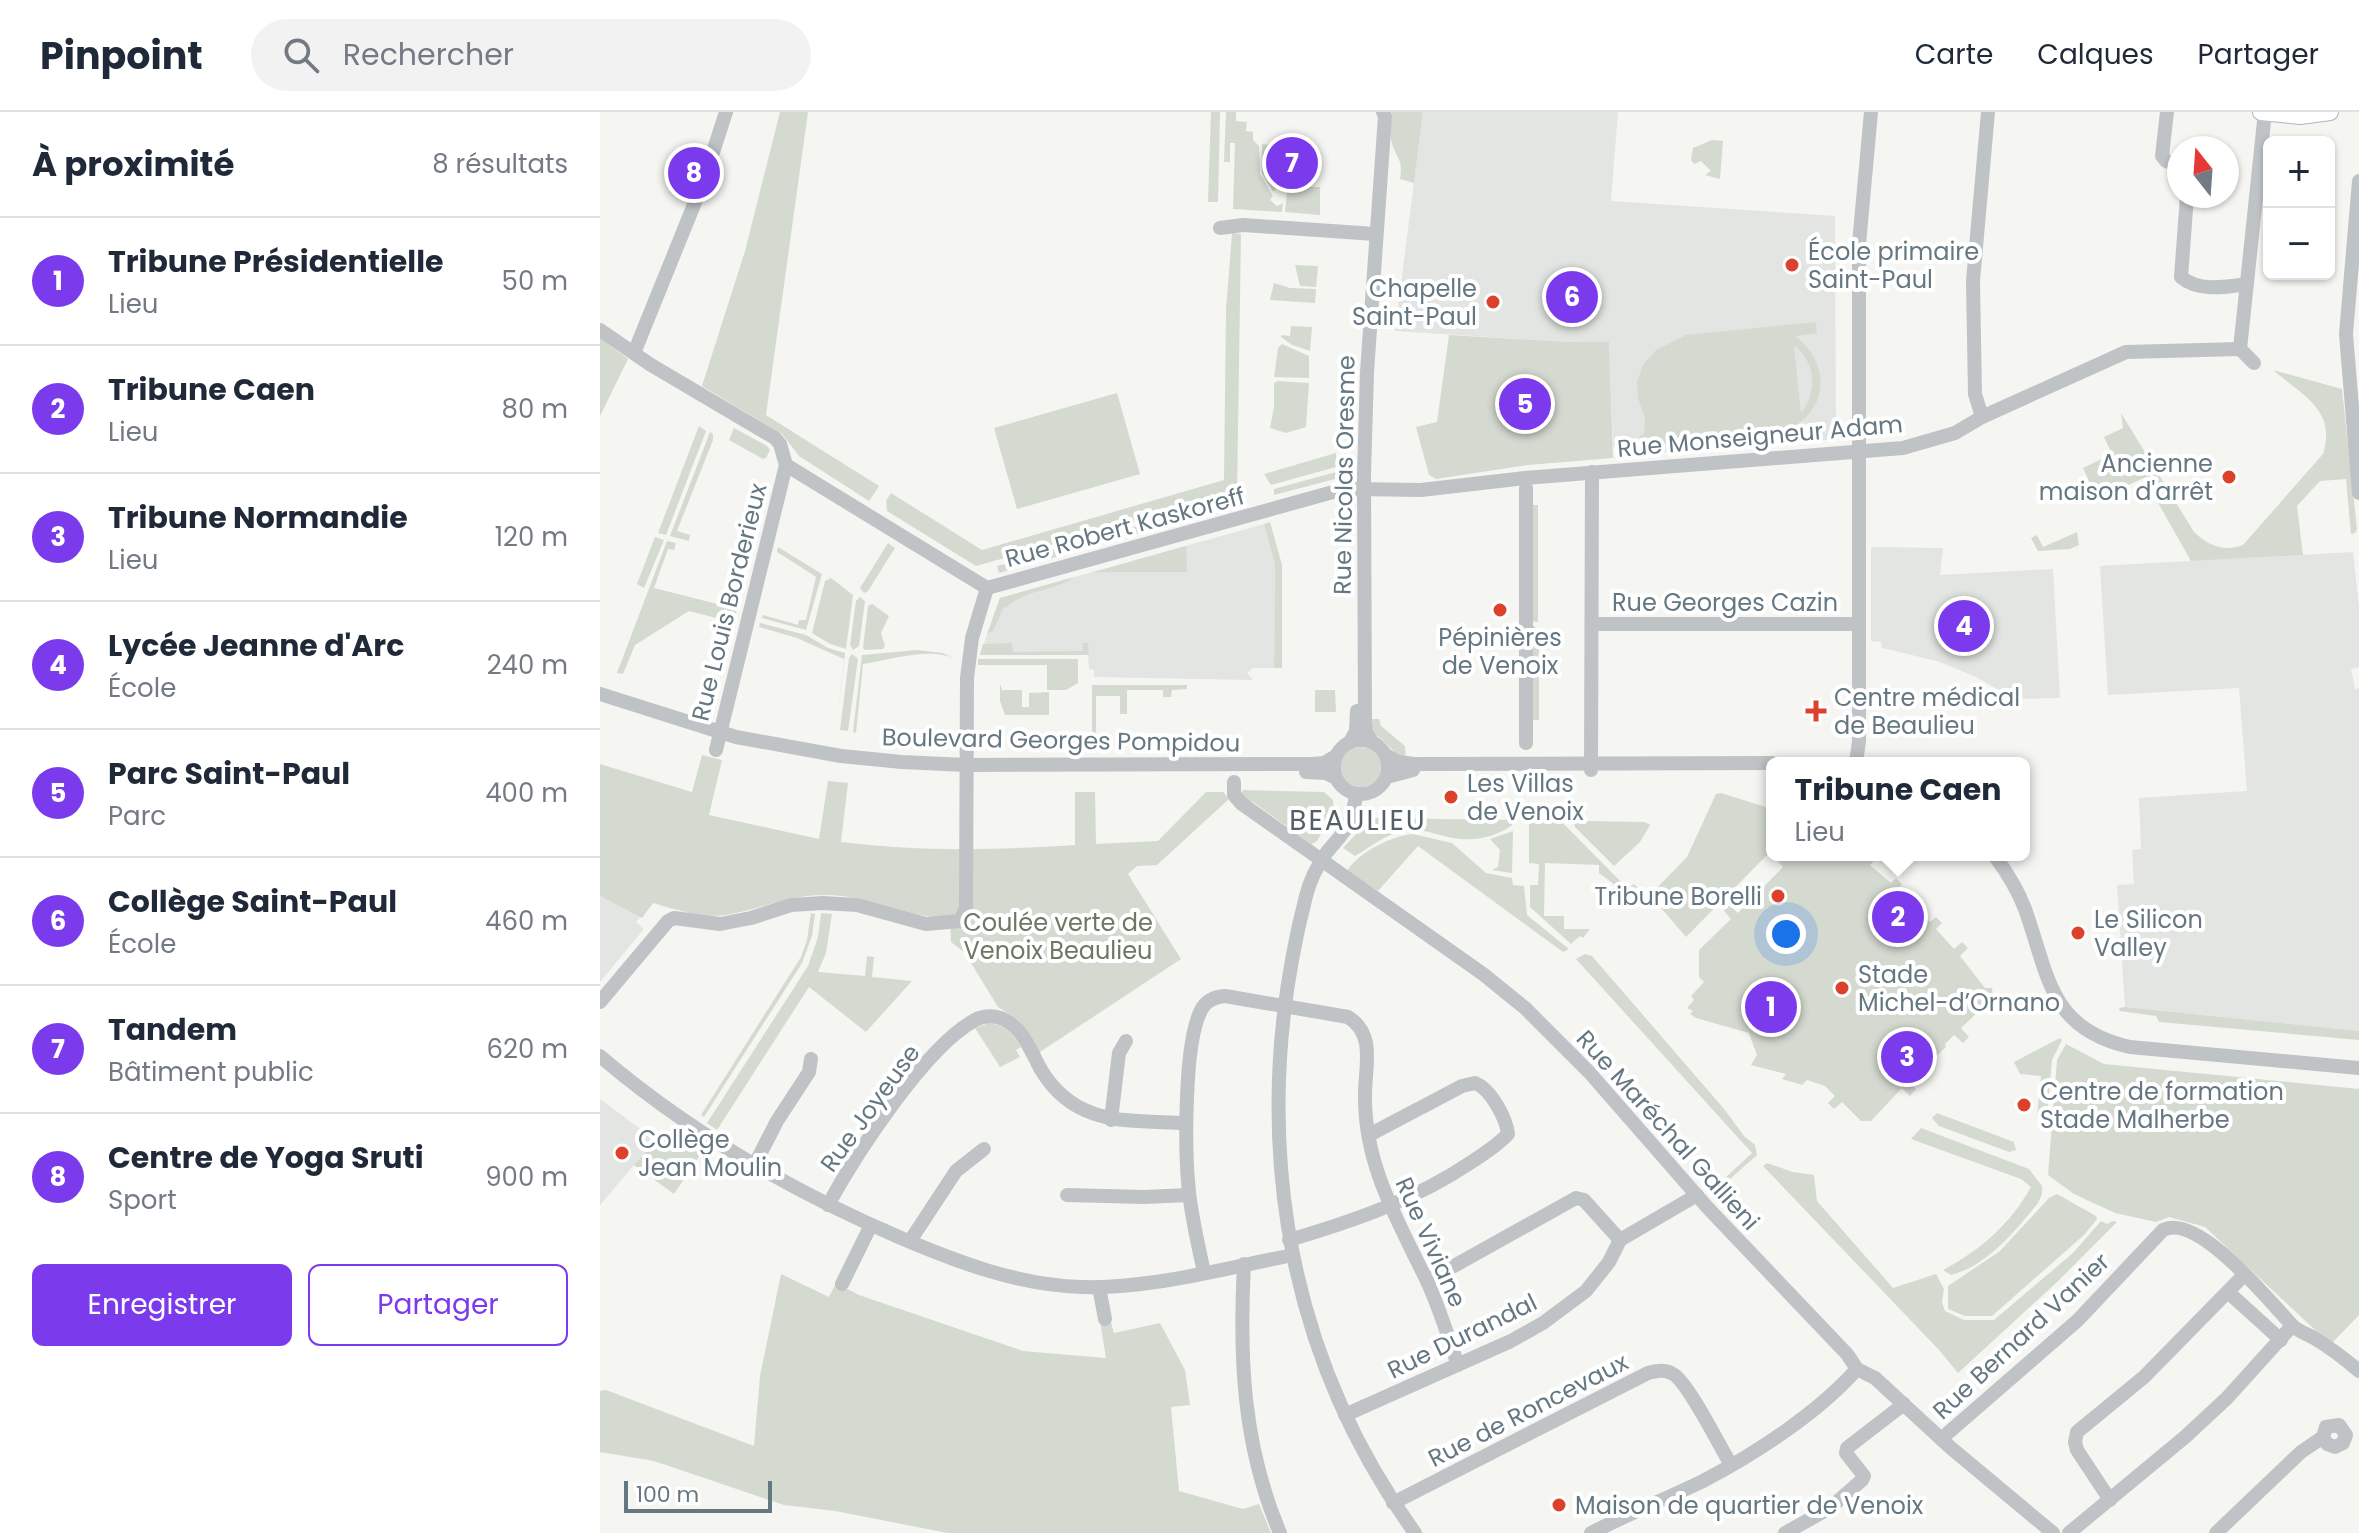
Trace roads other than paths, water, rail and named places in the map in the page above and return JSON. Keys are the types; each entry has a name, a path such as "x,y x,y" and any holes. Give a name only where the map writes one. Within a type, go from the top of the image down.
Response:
{"main road":[{"path":"2263,112 2300,116 2330,112"}],"street":[{"path":"634,353 704,180 726,112"},
{"name":"Rue Nicolas Oresme","path":"1350,742 1356,731 1357,716 1360,490 1371,234 1385,116 1382,112"},
{"path":"1857,757 1859,244 1871,112"},
{"path":"1982,417 1975,394 1973,269 1988,112"},
{"path":"2167,112 2162,156 2167,161"},
{"path":"2254,363 2240,349 2263,112"},
{"path":"2359,181 2353,318 2359,493"},
{"path":"2186,208 2181,277 2189,284 2206,287 2247,284"},
{"path":"1220,228 1243,225 1371,234"},
{"name":"Rue Robert Kaskoreff","path":"600,330 775,438 786,465 987,588 1333,492 1360,490"},
{"name":"Rue Monseigneur Adam","path":"1360,490 1435,489 1592,472 1917,445 1955,433 1982,417 2126,352 2240,349"},
{"name":"Rue Louis Borderieux","path":"718,741 786,465"},
{"path":"1591,767 1592,472"},
{"path":"1526,488 1526,743"},
{"name":"Rue Nicolas Oresme","path":"1360,490 1365,722 1372,742"},
{"path":"600,1002 668,921 674,918 720,924 791,905 831,903 857,905 926,924 960,921 966,908 968,657 987,588"},
{"name":"Rue Georges Cazin","path":"1592,624 1859,624"},
{"name":"Boulevard Georges Pompidou","path":"600,694 718,741"},
{"name":"Boulevard Georges Pompidou","path":"600,701 718,741 841,756 966,768 1305,772 1326,773 1336,778"},
{"path":"1766,763 1591,767 1408,770 1387,777 1375,791 1357,794 1345,789 1336,778 1334,764 1336,756 1350,742 1372,742 1386,755 1408,764 1591,767 1766,770"},
{"path":"1386,755 1389,764 1387,777"},
{"name":"Boulevard Georges Pompidou","path":"966,768 1312,764 1324,763 1336,756"},
{"name":"Rue Maréchal Gallieni","path":"1234,782 1236,799 1483,974 1525,1008 1589,1072 1697,1195 1847,1354 1857,1369 1875,1378 1941,1439 2053,1533"},
{"path":"1357,794 1348,825 1322,860 1306,897 1283,1006 1277,1106 1278,1152 1289,1240 1306,1306 1345,1415 1410,1531"},
{"path":"1998,861 2024,906 2054,993 2070,1018 2088,1033 2101,1040 2130,1047 2359,1068"},
{"path":"2006,861 2033,912 2056,985 2074,1012 2094,1027 2130,1040 2359,1062"},
{"name":"Rue Viviane","path":"1185,1123 1193,1045 1200,1015 1205,1004 1217,997 1348,1017 1363,1030 1367,1046 1365,1098 1369,1135 1389,1207 1427,1281 1458,1365"},
{"name":"Rue Joyeuse","path":"828,1205 870,1137 908,1087 953,1037 982,1017 996,1017 1015,1026 1055,1089 1078,1107 1111,1120 1185,1123"},
{"path":"1111,1120 1119,1053 1126,1041"},
{"path":"600,1056 673,1112 755,1164 828,1205 960,1262 1006,1277 1099,1287 1136,1284 1293,1255"},
{"path":"755,1164 777,1121 809,1072 811,1059"},
{"path":"1289,1240 1389,1207 1450,1176 1508,1134 1486,1090 1475,1083 1462,1086 1369,1135"},
{"path":"1185,1123 1189,1195 1204,1272"},
{"path":"910,1241 956,1171 984,1149"},
{"path":"1067,1195 1189,1195"},
{"name":"Rue Durandal","path":"1345,1415 1528,1332 1573,1302 1599,1276 1620,1240 1697,1195"},
{"path":"1427,1281 1576,1198 1584,1200 1620,1240"},
{"path":"842,1284 871,1225"},
{"name":"Rue Bernard Vanier","path":"1941,1439 2078,1320 2163,1230 2175,1226 2197,1233 2244,1275"},
{"path":"1244,1264 1241,1357 1248,1427 1256,1464 1280,1533"},
{"path":"2110,1500 2077,1450 2077,1432 2144,1377 2244,1275 2292,1326 2359,1371"},
{"path":"1099,1287 1105,1319"},
{"path":"2228,1292 2281,1340"},
{"path":"2069,1533 2196,1428 2292,1326"},
{"path":"1591,1533 1616,1528 1731,1465 1823,1402 1857,1369"},
{"name":"Rue de Roncevaux","path":"1393,1503 1657,1371 1665,1371 1681,1380 1731,1465"},
{"path":"1785,1533 1830,1508 1862,1480 1862,1471 1846,1453 1847,1448 1904,1404"},
{"path":"2216,1533 2301,1452 2323,1437"}],"place":[{"name":"Tandem","path":"1292,163"},
{"name":"Centre de Yoga Sruti","path":"694,173"},
{"name":"École primaire Saint-Paul","path":"1792,265"},
{"name":"Collège Saint-Paul","path":"1572,297"},
{"name":"Chapelle Saint-Paul","path":"1493,302"},
{"name":"Parc Saint-Paul","path":"1525,404"},
{"name":"Ancienne maison d'arrêt","path":"2229,477"},
{"name":"Pépinières de Venoix","path":"1500,610"},
{"name":"Lycée Jeanne d'Arc","path":"1964,626"},
{"name":"Centre médical de Beaulieu","path":"1816,711"},
{"name":"Les Villas de Venoix","path":"1451,797"},
{"name":"Tribune Borelli","path":"1778,896"},
{"name":"Tribune Caen","path":"1898,917"},
{"name":"Le Silicon Valley","path":"2078,933"},
{"name":"Stade Michel-d’Ornano","path":"1842,988"},
{"name":"Tribune Présidentielle","path":"1771,1007"},
{"name":"Tribune Normandie","path":"1907,1057"},
{"name":"Centre de formation Stade Malherbe","path":"2024,1105"},
{"name":"Collège Jean Moulin","path":"622,1153"},
{"name":"Maison de quartier de Venoix","path":"1559,1505"}],"district":[{"name":"BEAULIEU","path":"1358,820"}],"park label":[{"name":"Coulée verte de Venoix Beaulieu","path":"1058,936"}]}
